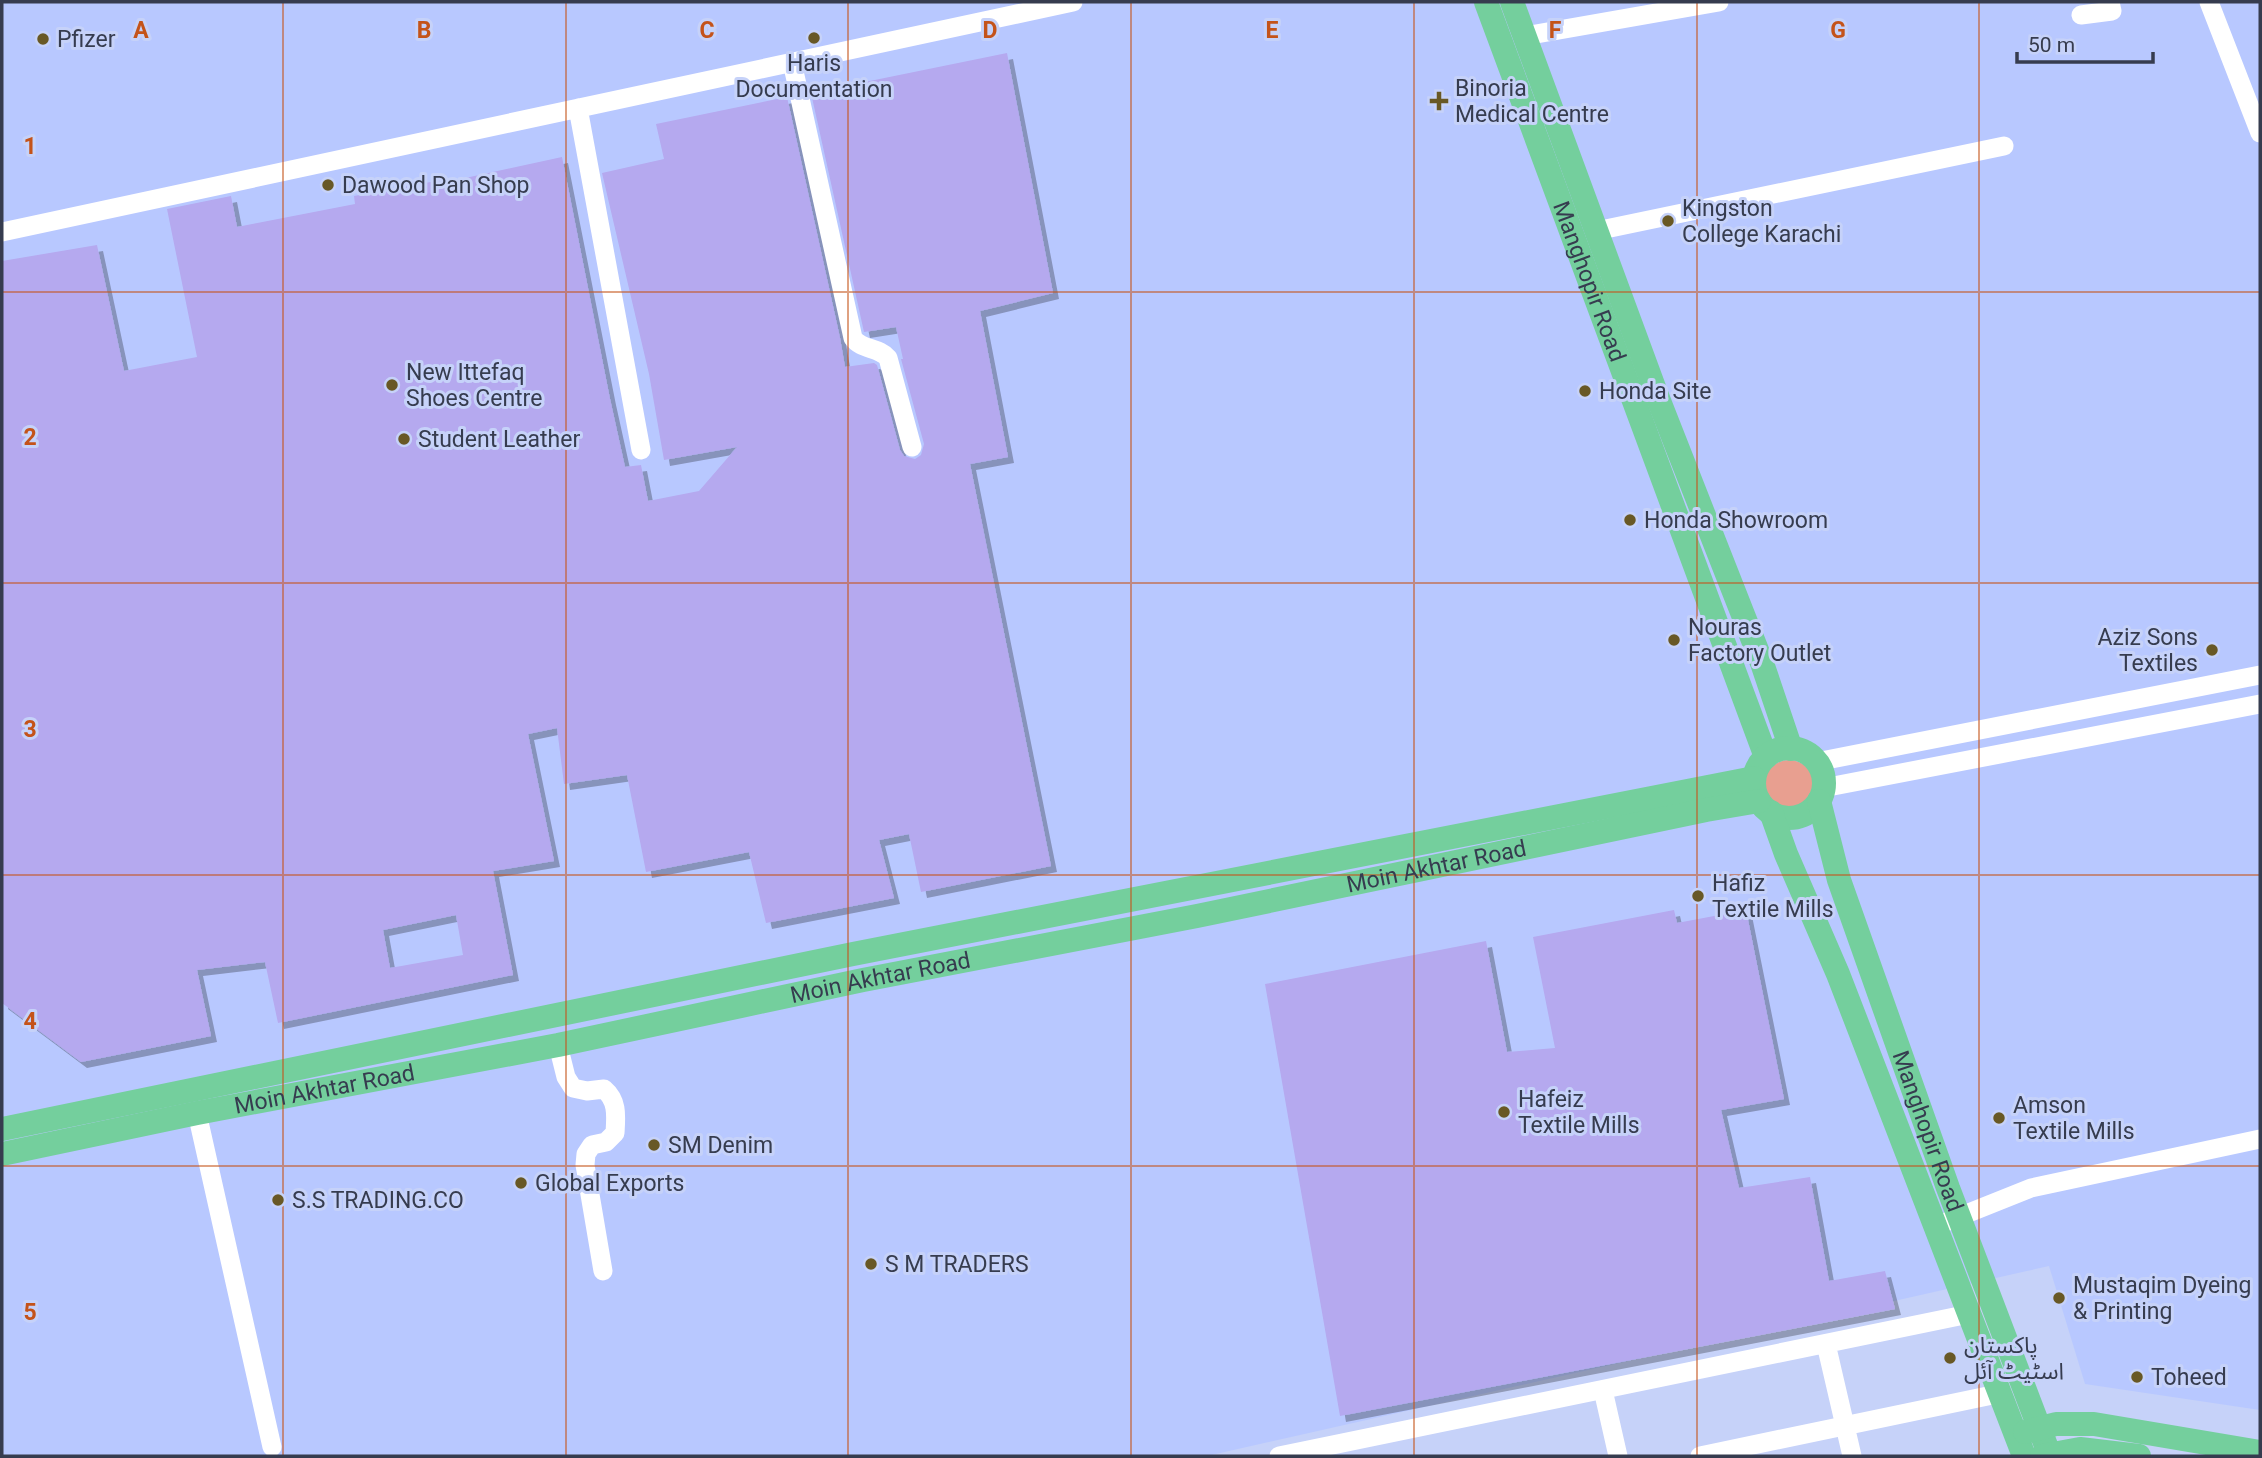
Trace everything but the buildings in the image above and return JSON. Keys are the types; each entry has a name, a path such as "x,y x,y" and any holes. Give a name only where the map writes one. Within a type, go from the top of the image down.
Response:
{"main road":[{"name":"Manghopir Road","path":"1486,2 1796,878 1838,974 2002,1393 2027,1439 2047,1455"},
{"path":"1512,2 1659,401 1762,663 1791,749"},
{"path":"1791,749 1807,754 1816,762 1822,774 1821,794 1813,808 1797,817 1788,818 1762,787 1777,751 1791,749"},
{"name":"Moin Akhtar Road","path":"2,1129 1192,887 1762,787"},
{"name":"Moin Akhtar Road","path":"2,1154 197,1113 558,1045 863,980 1197,916 1706,810 1762,787"},
{"name":"Manghopir Road","path":"1821,794 1834,867 1959,1216 2027,1439"},
{"path":"1796,878 1801,865 1811,858 1824,859 1834,867"},
{"path":"1192,887 1197,916"},
{"path":"2027,1439 2066,1424 2094,1424 2260,1452"},
{"path":"2047,1455 2080,1449 2133,1456"}],"street":[{"path":"2,232 1073,2"},
{"path":"1525,36 1719,2"},
{"path":"2081,15 2112,11 2110,2"},
{"path":"2209,2 2260,133"},
{"path":"792,62 853,338 857,345 883,353 888,358 912,447"},
{"path":"578,108 641,450"},
{"path":"1596,232 2004,146"},
{"path":"1816,762 2260,675"},
{"path":"1821,794 2260,704"},
{"path":"558,1045 566,1077 573,1088 587,1091 604,1089 610,1094 617,1110 615,1133 606,1142 592,1145 586,1154 585,1165 603,1272"},
{"path":"197,1113 272,1447"},
{"path":"1935,1226 2031,1188 2260,1139"},
{"path":"1288,1455 1969,1314"},
{"path":"1826,1344 1852,1456"},
{"path":"1603,1390 1618,1456"},
{"path":"1700,1456 2002,1393"}],"shaded area":[{"path":"2,2 2260,2 2260,1410 2085,1384 2049,1266 1207,1456 2,1456"},
{"path":"1789,760 1807,767 1814,785 1807,803 1789,810 1771,803 1764,785 1771,767"}],"place":[{"name":"Haris Documentation","path":"814,38"},
{"name":"Pfizer","path":"43,39"},
{"name":"Binoria Medical Centre","path":"1439,101"},
{"name":"Dawood Pan Shop","path":"328,185"},
{"name":"Kingston College Karachi","path":"1668,221"},
{"name":"New Ittefaq Shoes Centre","path":"392,385"},
{"name":"Honda Site","path":"1585,391"},
{"name":"Student Leather","path":"404,439"},
{"name":"Honda Showroom","path":"1630,520"},
{"name":"Nouras Factory Outlet","path":"1674,640"},
{"name":"Aziz Sons Textiles","path":"2212,650"},
{"name":"Hafiz Textile Mills","path":"1698,896"},
{"name":"Hafeiz Textile Mills","path":"1504,1112"},
{"name":"Amson Textile Mills","path":"1999,1118"},
{"name":"SM Denim","path":"654,1145"},
{"name":"Global Exports","path":"521,1183"},
{"name":"S.S TRADING.CO","path":"278,1200"},
{"name":"S M TRADERS","path":"871,1264"},
{"name":"Mustaqim Dyeing & Printing","path":"2059,1298"},
{"name":"پاکستان اسٹیٹ آئل","path":"1950,1358"},
{"name":"Toheed","path":"2137,1377"}]}
